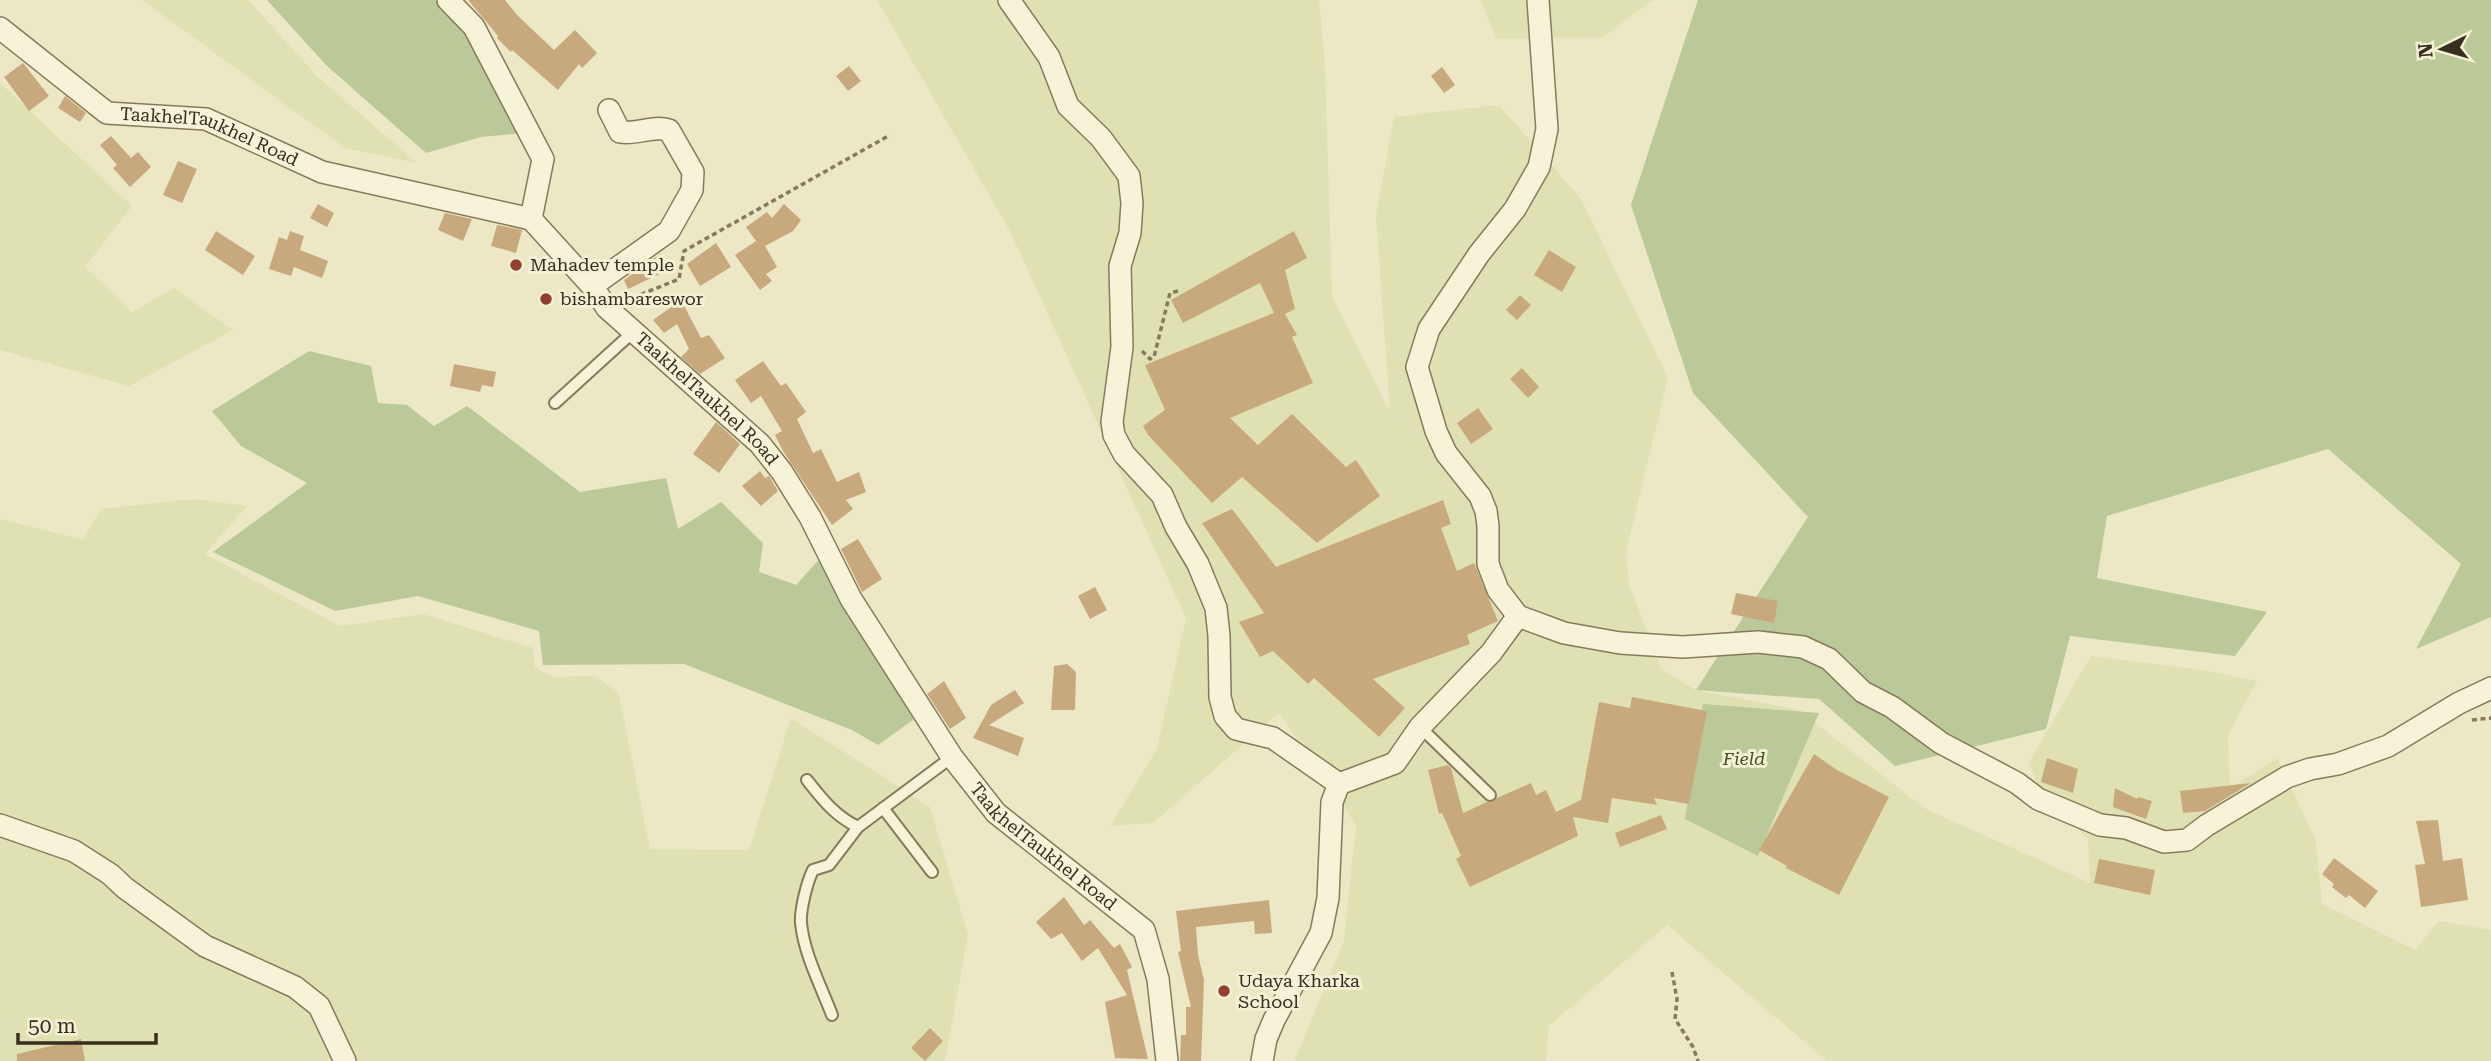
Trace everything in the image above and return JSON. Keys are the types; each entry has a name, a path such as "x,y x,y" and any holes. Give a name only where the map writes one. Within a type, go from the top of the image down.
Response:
{"street":[{"path":"448,0 474,27 543,159 531,219"},
{"path":"1009,0 1049,57 1068,106 1101,138 1129,176 1132,203 1130,233 1120,266 1122,347 1112,422 1114,435 1124,454 1162,495 1216,608 1220,697 1225,716 1236,729 1273,738 1339,784"},
{"path":"1538,0 1546,129 1539,167 1515,209 1479,254 1429,329 1417,367 1446,453 1480,496 1488,526 1488,564 1498,590 1518,616 1564,633 1620,643 1683,647 1758,642 1803,647 1829,659 1863,692 1892,707 1941,743 2017,783 2038,799 2100,825 2126,828 2164,842 2187,840 2287,777 2338,764 2388,746 2459,703 2491,688"},
{"name":"TaakhelTaukhel Road","path":"0,28 107,113 206,119 322,172 531,219 592,286 607,308 760,444 782,472 810,517 851,599 952,757 996,813 1144,930 1158,979 1167,1061"},
{"path":"592,286 669,231 692,190 693,172 669,130 658,127 629,133 620,132 609,110"},
{"path":"1262,1061 1266,1039 1274,1020 1321,933 1328,898 1332,802 1339,784 1395,762 1420,727 1491,653 1518,616"},
{"path":"0,825 74,851 110,874 205,946 295,988 319,1006 345,1061"}],"lane":[{"path":"555,403 633,332"},
{"path":"1420,727 1489,795"},
{"path":"832,1015 800,921 813,870 829,866 858,827 952,757"},
{"path":"807,780 830,809 858,827"},
{"path":"883,808 932,872"}],"path":[{"path":"607,308 680,279 684,251 890,135"},
{"path":"1145,356 1150,359 1157,352 1170,293 1178,290"},
{"path":"1672,972 1677,999 1675,1019 1693,1047 1698,1061"}],"green space":[{"path":"142,0 248,0 318,77 417,163 345,148"},
{"path":"267,0 435,0 463,30 524,133 481,137 426,153 327,66"},
{"path":"877,0 1319,0 1325,66 1332,297 1390,412 1376,215 1394,117 1499,105 1581,199 1668,378 1626,552 1629,584 1661,669 1696,690 1799,710 1924,808 2090,883 2088,839 2041,794 2029,762 2091,656 2209,671 2257,681 2228,735 2230,789 2277,758 2316,840 2322,904 2415,950 2439,921 2491,930 2491,1061 1827,1061 1667,925 1549,1026 1546,1061 1295,1061 1344,940 1356,825 1279,713 1153,823 1110,826 1157,749 1186,618 1011,233"},
{"path":"1480,0 1653,0 1603,37 1497,39"},
{"path":"1698,0 2491,0 2491,617 2416,649 2461,564 2328,449 2107,516 2097,578 2267,612 2235,656 2070,636 2046,729 1895,766 1819,699 1696,690 1808,517 1693,393 1631,205"},
{"path":"0,83 132,206 85,267 132,312 174,288 233,330 129,386 0,350"},
{"path":"309,351 371,366 378,403 407,405 434,426 467,406 580,492 666,478 678,529 721,502 763,543 759,572 796,585 823,555 920,715 878,745 852,730 684,664 543,665 539,631 418,596 335,611 213,552 307,483 241,446 212,411"},
{"path":"194,499 247,506 205,554 340,626 423,614 533,648 535,667 552,677 596,676 619,694 650,849 749,850 791,718 930,807 968,935 945,1061 0,1061 0,519 83,540 101,509"},
{"name":"Field","path":"1703,704 1819,713 1758,856 1685,819"}],"building":[{"path":"468,0 505,0 554,50 575,30 597,53 582,68 579,64 558,90 497,38"},
{"path":"23,63 49,96 29,111 4,77"},
{"path":"849,66 861,81 848,91 836,76"},
{"path":"1442,67 1455,85 1444,93 1431,76"},
{"path":"65,96 86,113 80,122 58,108"},
{"path":"111,136 131,158 138,152 151,167 130,187 113,168 117,165 100,145"},
{"path":"178,161 197,169 182,203 163,195"},
{"path":"318,204 334,213 327,227 310,218"},
{"path":"784,204 801,220 793,231 765,246 777,267 766,274 772,281 760,290 735,255 756,241 746,227 767,212 772,218"},
{"path":"445,213 472,219 463,241 438,230"},
{"path":"497,225 522,230 516,253 491,246"},
{"path":"216,231 255,256 243,275 205,250"},
{"path":"290,231 304,236 300,250 328,261 322,278 294,267 291,276 269,269 279,237 287,240"},
{"path":"1294,231 1307,258 1285,270 1295,309 1285,314 1297,335 1292,337 1313,383 1230,418 1258,445 1292,414 1346,467 1356,460 1380,496 1317,543 1242,477 1212,503 1148,435 1143,426 1165,410 1145,365 1274,313 1260,283 1183,323 1171,300"},
{"path":"716,243 731,267 700,286 687,264"},
{"path":"1549,250 1576,267 1562,292 1534,275"},
{"path":"660,254 668,270 628,289 624,280"},
{"path":"1520,295 1531,305 1517,320 1506,310"},
{"path":"681,300 701,338 709,335 725,358 700,374 681,357 689,349 677,324 664,333 653,320"},
{"path":"763,361 781,386 786,383 806,412 797,419 813,453 821,449 837,482 859,472 866,492 846,500 853,509 832,525 783,451 775,435 782,431 761,396 751,403 735,380"},
{"path":"454,364 496,372 493,387 482,385 480,392 450,386"},
{"path":"1522,368 1539,387 1528,398 1510,379"},
{"path":"1478,408 1493,429 1471,444 1457,423"},
{"path":"716,422 740,444 719,473 693,454"},
{"path":"760,471 765,478 769,476 778,491 761,506 742,486"},
{"path":"1443,500 1451,524 1441,528 1457,571 1474,563 1498,621 1467,635 1470,644 1373,679 1405,708 1379,737 1314,678 1308,684 1273,651 1260,657 1239,622 1264,613 1202,523 1232,509 1276,567"},
{"path":"858,539 882,579 862,592 841,549"},
{"path":"1095,587 1107,610 1090,619 1078,596"},
{"path":"1736,593 1778,601 1774,623 1731,614"},
{"path":"1067,664 1076,672 1075,710 1051,710 1054,666"},
{"path":"944,681 966,718 950,729 927,694"},
{"path":"1015,690 1024,703 989,725 1024,738 1018,756 973,738 991,705"},
{"path":"1632,697 1707,711 1689,804 1654,798 1657,805 1612,798 1608,823 1573,817 1578,836 1470,887 1456,859 1461,856 1442,813 1439,814 1428,770 1448,765 1451,768 1463,813 1531,783 1536,795 1546,790 1556,812 1581,800 1599,702 1630,708"},
{"path":"1814,754 1837,770 1889,797 1839,895 1786,868 1787,866 1759,850"},
{"path":"2047,758 2078,769 2073,793 2041,782"},
{"path":"2251,783 2205,811 2183,813 2180,791"},
{"path":"2115,788 2137,799 2138,797 2152,801 2146,819 2113,807"},
{"path":"1661,815 1667,829 1620,847 1615,833"},
{"path":"2438,820 2443,861 2462,858 2468,900 2421,907 2415,865 2425,864 2416,821"},
{"path":"2334,858 2378,891 2365,908 2349,895 2346,898 2332,887 2334,884 2322,874"},
{"path":"2099,859 2155,870 2150,895 2094,883"},
{"path":"1064,897 1084,925 1090,920 1114,948 1120,944 1132,967 1127,970 1148,1059 1115,1058 1105,1002 1127,995 1098,948 1082,961 1062,933 1051,939 1036,922"},
{"path":"1269,900 1272,933 1255,934 1254,921 1196,927 1198,955 1204,980 1201,1061 1180,1061 1181,1035 1186,1035 1186,1007 1191,1007 1178,952 1181,951 1176,911"},
{"path":"930,1028 943,1041 925,1061 911,1048"},
{"path":"81,1039 85,1061 17,1061 17,1054"}],"place":[{"name":"Mahadev temple","path":"516,265"},
{"name":"bishambareswor","path":"546,299"},
{"name":"Udaya Kharka School","path":"1224,991"}]}
